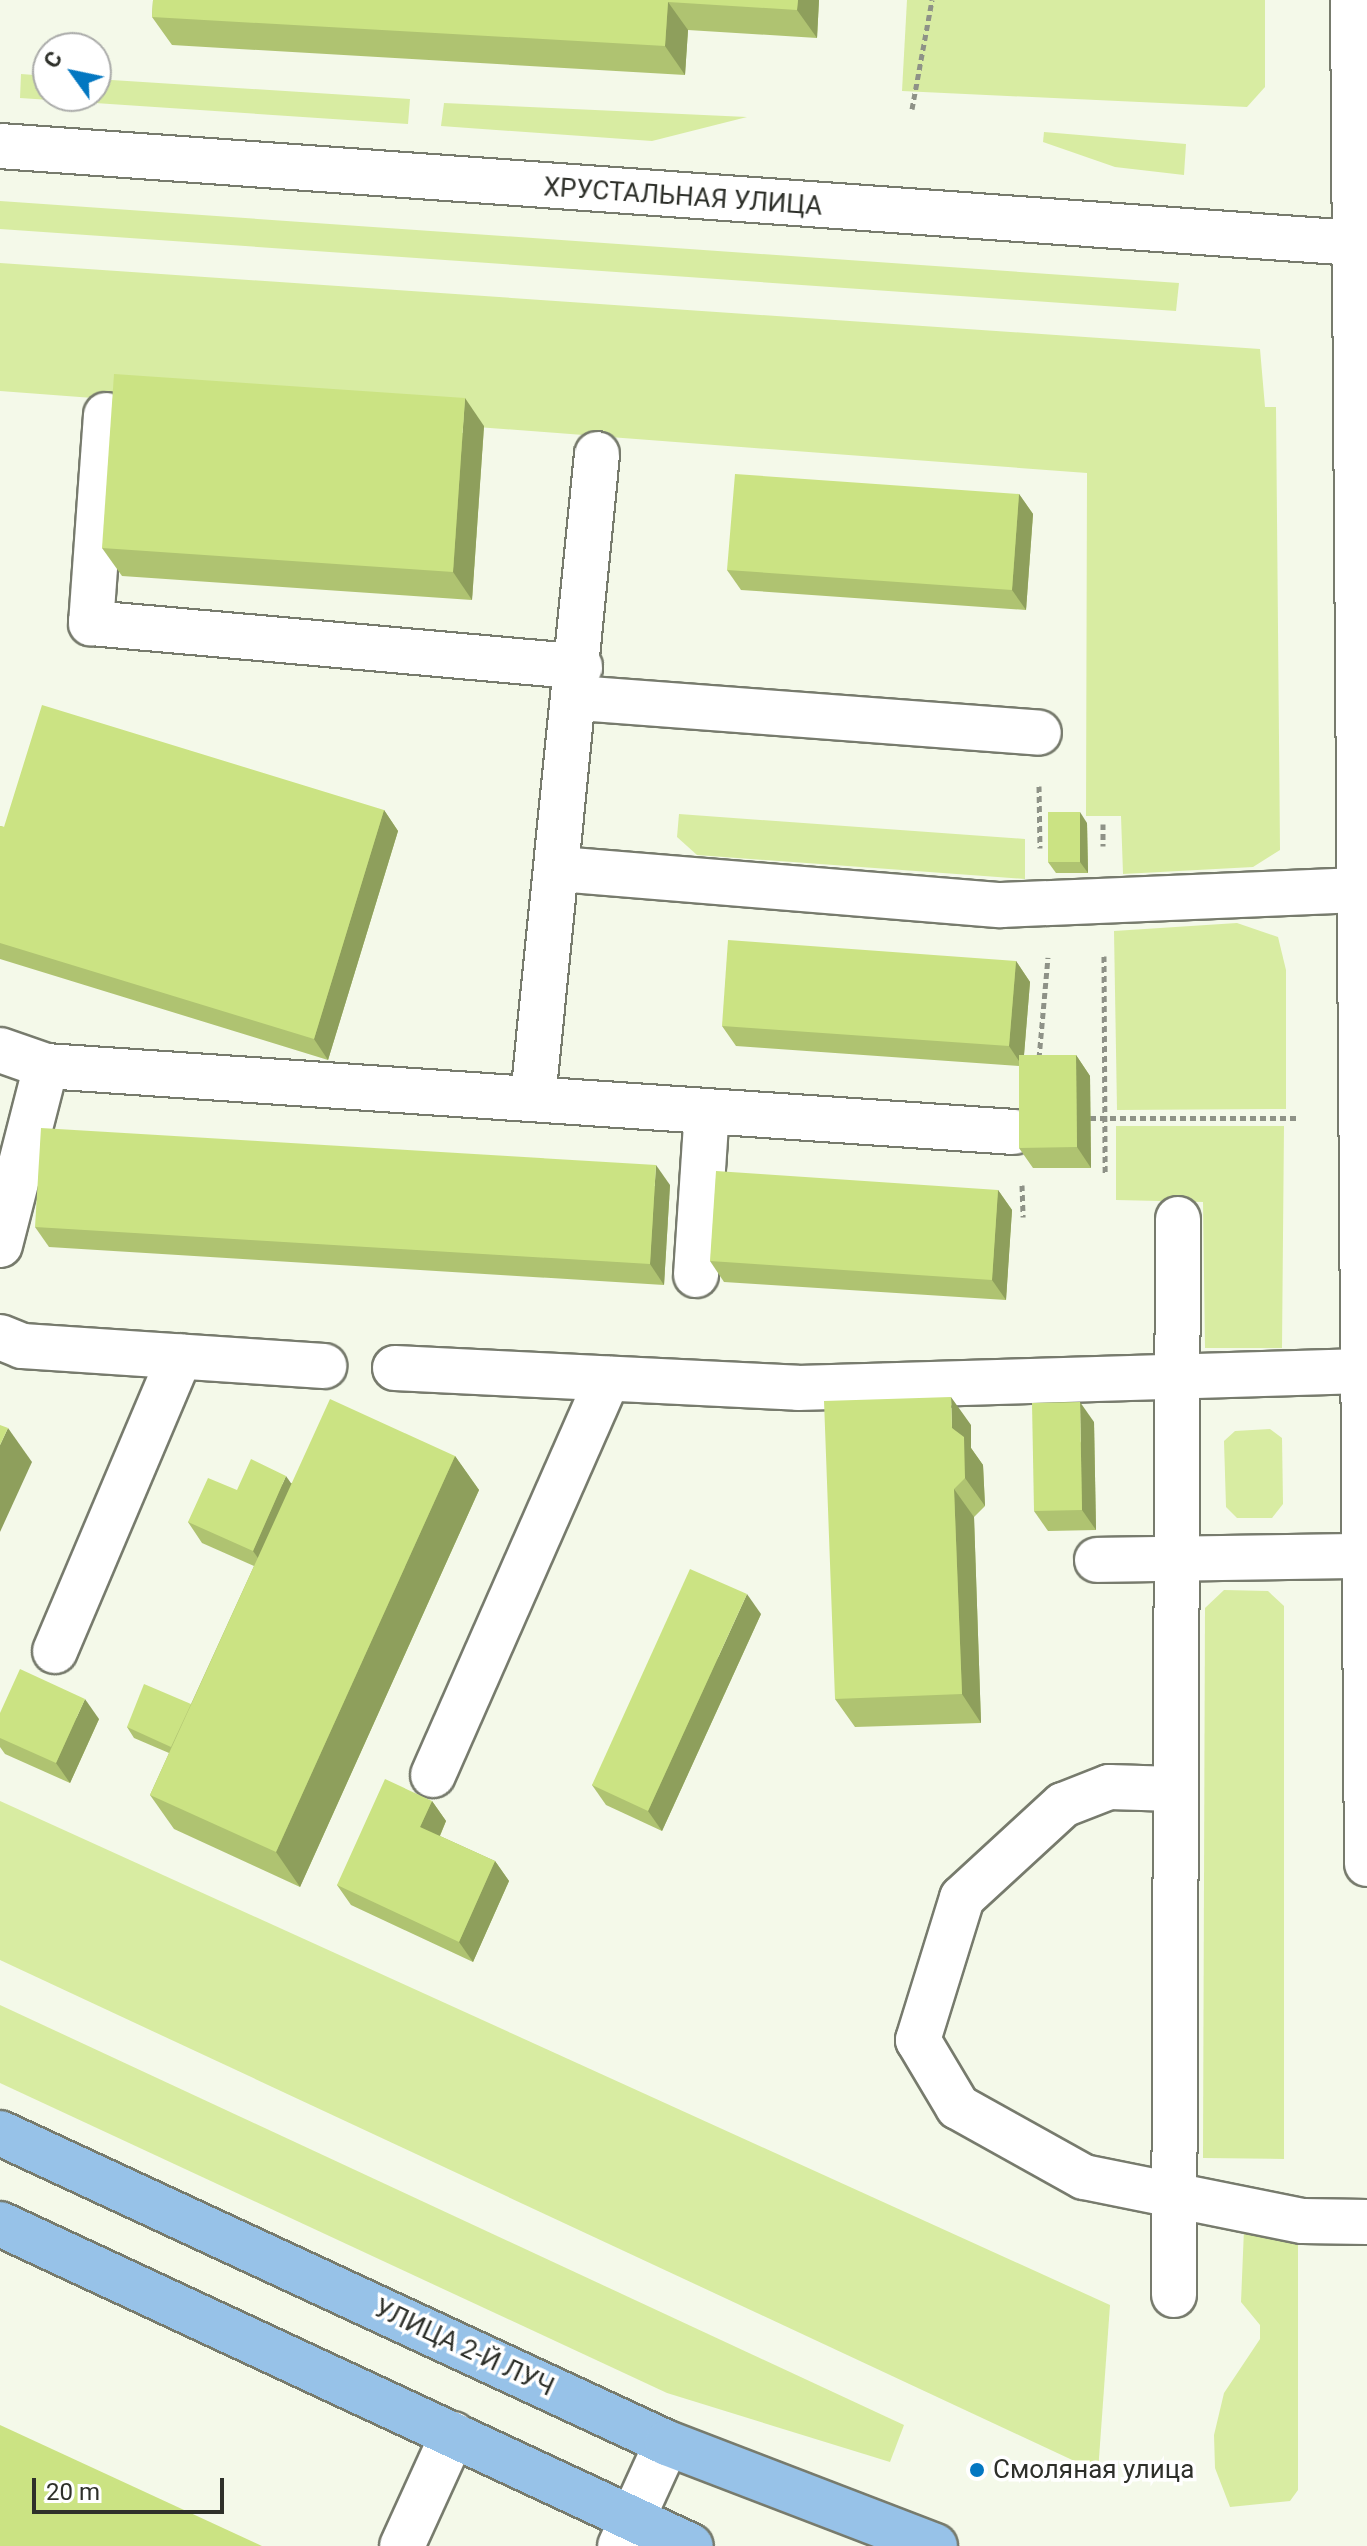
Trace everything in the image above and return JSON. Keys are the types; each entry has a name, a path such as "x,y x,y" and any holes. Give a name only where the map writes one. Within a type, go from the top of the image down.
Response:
{"main road":[{"name":"УЛИЦА 2-Й ЛУЧ","path":"0,2133 667,2443 935,2546"},
{"path":"0,2224 453,2434 627,2532 691,2546"}],"street":[{"path":"1353,0 1360,243 1359,890 1367,1864"},
{"name":"ХРУСТАЛЬНАЯ УЛИЦА","path":"0,146 1360,243"},
{"path":"106,415 91,623 579,683 1039,733"},
{"path":"533,1098 579,683 597,454"},
{"path":"559,869 1045,904 1359,890"},
{"path":"0,1050 46,1066 1014,1132"},
{"path":"0,1245 46,1066"},
{"path":"696,1275 707,1111"},
{"path":"1174,2295 1178,1219"},
{"path":"0,1337 22,1346 324,1366"},
{"path":"55,1651 180,1356"},
{"path":"395,1368 798,1388 1177,1380 1363,1371"},
{"path":"433,1775 608,1379"},
{"path":"1097,1560 1364,1556"},
{"path":"1175,1789 1109,1787 1063,1805 962,1898 918,2040 958,2107 1084,2177 1303,2221 1367,2222"},
{"path":"402,2546 453,2434"},
{"path":"627,2532 667,2443"}],"path":[{"path":"912,109 932,0"},
{"path":"1032,1067 1042,1056 1045,904 1039,733"},
{"path":"1103,824 1105,1175"},
{"path":"1090,1118 1296,1118"},
{"path":"1022,1175 1023,1217"}],"green space":[{"path":"907,0 1265,0 1265,87 1247,107 902,91"},
{"path":"21,74 32,75 32,99 20,98"},
{"path":"112,80 410,99 408,124 112,104"},
{"path":"444,103 747,117 652,141 441,126"},
{"path":"1044,132 1186,144 1184,175 1115,167 1043,142"},
{"path":"0,201 1179,283 1176,311 0,229"},
{"path":"0,263 1260,349 1265,407 1276,407 1280,850 1253,867 1123,874 1121,816 1086,816 1087,473 0,391"},
{"path":"679,814 1025,839 1025,879 697,855 677,837"},
{"path":"1237,923 1278,937 1286,970 1286,1109 1117,1110 1114,931"},
{"path":"1116,1126 1284,1126 1282,1348 1205,1348 1203,1202 1116,1200"},
{"path":"1270,1429 1282,1438 1283,1504 1272,1518 1237,1518 1226,1507 1224,1441 1235,1431"},
{"path":"1224,1590 1268,1591 1284,1606 1284,2159 1203,2158 1205,1608"},
{"path":"0,1801 1110,2305 1098,2472 0,1960"},
{"path":"0,2005 904,2425 890,2462 667,2393 0,2083"},
{"path":"1298,2222 1298,2490 1290,2501 1230,2507 1215,2468 1214,2435 1224,2393 1260,2339 1260,2325 1241,2302 1244,2229"}],"building":[{"path":"153,0 798,0 797,10 668,2 665,46 152,17"},
{"path":"114,374 465,398 453,572 102,548"},
{"path":"735,474 1019,494 1012,590 727,570"},
{"path":"42,705 384,810 314,1039 0,943 0,826 4,827"},
{"path":"1048,812 1080,812 1080,862 1048,862"},
{"path":"728,940 1016,961 1009,1046 722,1026"},
{"path":"1019,1055 1076,1055 1077,1147 1019,1148"},
{"path":"41,1128 656,1165 650,1264 35,1227"},
{"path":"716,1171 998,1190 992,1280 710,1261"},
{"path":"951,1397 952,1428 964,1437 965,1478 954,1489 962,1694 835,1699 824,1401"},
{"path":"330,1399 455,1456 276,1852 150,1795"},
{"path":"1080,1402 1082,1510 1034,1511 1032,1403"},
{"path":"0,1425 8,1428 0,1445"},
{"path":"251,1459 286,1476 253,1551 188,1522 208,1478 237,1490"},
{"path":"690,1569 747,1594 648,1811 592,1785"},
{"path":"20,1669 85,1699 56,1763 0,1738 0,1713"},
{"path":"144,1684 191,1704 171,1747 127,1727"},
{"path":"385,1779 432,1801 420,1827 495,1861 459,1942 337,1885"},
{"path":"0,2425 262,2546 0,2546"}],"place":[{"name":"Смоляная улица","path":"977,2470"}]}
